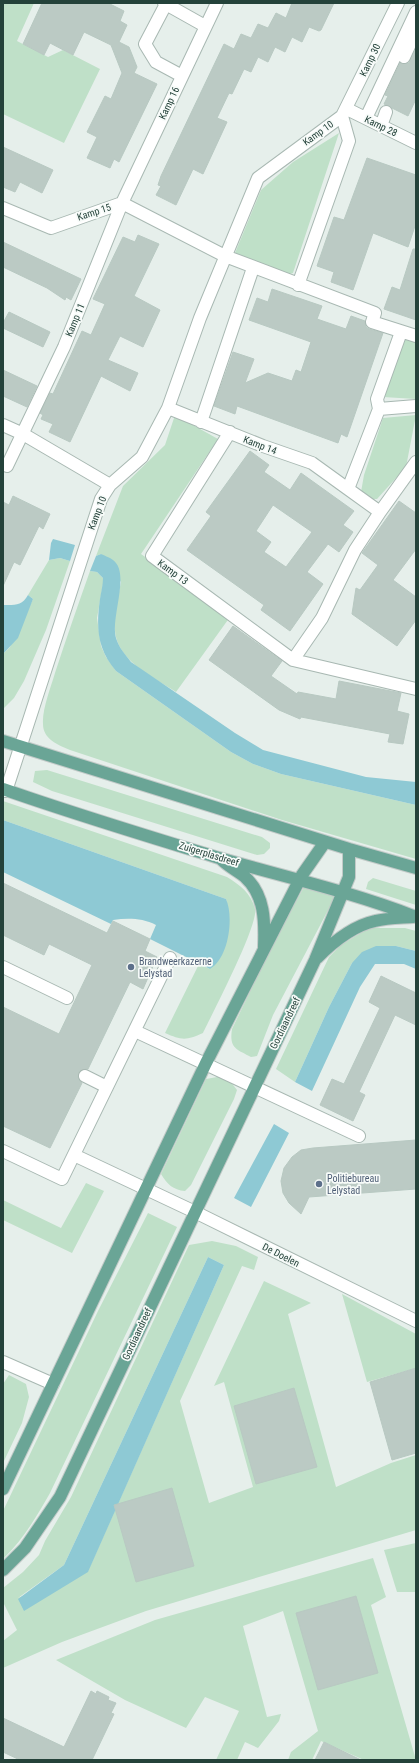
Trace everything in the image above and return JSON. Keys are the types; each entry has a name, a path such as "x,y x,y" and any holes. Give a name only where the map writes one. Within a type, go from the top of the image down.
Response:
{"main road":[{"path":"3,741 325,842 416,868"},
{"name":"Zuigerplasdreef","path":"5,790 219,858 343,892 398,909 416,917"},
{"path":"3,1489 206,1063 300,880 325,842"},
{"name":"Gordiaandreef","path":"3,1570 25,1548 60,1497 315,960 349,876 349,849"},
{"path":"219,858 253,885 262,904 264,948"},
{"name":"Gordiaandreef","path":"315,960 342,937 358,927 375,921 416,917"}],"street":[{"name":"Kamp 16","path":"122,203 217,3"},
{"name":"Kamp 30","path":"344,112 398,3"},
{"path":"182,76 156,62 145,44 165,4 205,26"},
{"name":"Kamp 30","path":"366,118 416,12"},
{"path":"381,126 383,110 416,31"},
{"name":"Kamp 28","path":"344,112 366,118 416,143"},
{"name":"Kamp 10","path":"5,790 101,499 110,485 142,457 168,408 200,318 258,178 344,112 349,141 298,285"},
{"name":"Kamp 15","path":"3,208 51,228 122,203 225,256"},
{"name":"Kamp 11","path":"3,464 7,466 67,340 122,203"},
{"path":"225,256 298,285 347,301 375,313 372,322 416,336"},
{"path":"201,422 253,268"},
{"path":"348,489 379,409 377,399 401,332"},
{"path":"379,409 416,406"},
{"name":"Kamp 14","path":"168,408 312,464 380,512"},
{"path":"3,426 23,434 110,485"},
{"name":"Kamp 13","path":"230,432 152,556 293,660 416,688"},
{"path":"293,660 322,618 355,550 416,462"},
{"path":"3,1151 62,1179 170,958"},
{"path":"3,966 67,998"},
{"path":"135,1031 359,1136"},
{"path":"85,1076 108,1087"},
{"path":"74,1155 146,1189"},
{"name":"De Doelen","path":"146,1189 416,1321"},
{"path":"3,1362 53,1384"}],"green space":[{"path":"3,3 34,3 17,41 48,57 63,50 100,69 64,143 3,114"},
{"path":"339,133 293,273 286,275 235,253 261,190 293,162"},
{"path":"402,334 416,339 416,399 383,397"},
{"path":"175,415 218,439 141,554 230,617 176,692 140,669 125,655 119,646 116,637 115,623 121,582 101,554 96,556 123,486 165,445"},
{"path":"416,415 406,467 377,499 370,499 361,492 364,475 383,418"},
{"path":"60,558 70,561 46,630 24,681 14,698 3,709 3,654 10,647 33,599 28,595 49,560"},
{"path":"90,571 97,572 103,578 97,618 101,646 106,657 116,671 231,752 253,764 281,774 416,805 416,859 282,820 70,750 48,738 43,724 45,705"},
{"path":"47,770 262,837 270,843 270,848 264,854 257,855 52,791 33,782 35,771"},
{"path":"3,801 227,877 241,886 248,894 255,909 250,932 234,970 203,1033 184,1039 165,1033 199,964 210,969 229,913 226,899 3,820"},
{"path":"373,878 416,891 416,905 366,889 368,882"},
{"path":"305,885 336,895 273,1015 257,1056 251,1057 235,1047 231,1035 232,1029 274,942"},
{"path":"369,928 405,928 416,931 416,951 396,946 352,963 329,1007 295,1082 276,1069 329,957 341,945"},
{"path":"223,1076 230,1081 237,1090 234,1099 191,1185 185,1191 174,1188 168,1184 161,1174 206,1079"},
{"path":"86,1183 104,1191 72,1253 3,1220 3,1200 61,1228"},
{"path":"148,1213 177,1227 50,1493 23,1536 3,1559 3,1511 98,1311"},
{"path":"212,1241 236,1246 258,1257 254,1270 242,1266 180,1401 209,1503 253,1487 224,1382 214,1386 264,1281 311,1303 288,1314 336,1487 391,1463 416,1455 416,1530 146,1611 62,1642 3,1668 3,1641 17,1630 3,1602 3,1588 23,1572 39,1555 45,1541 71,1497 189,1245","holes":["208,1257 224,1265 88,1571 18,1598 64,1565"]},
{"path":"342,1294 416,1334 416,1368 367,1382"},
{"path":"9,1375 26,1384 29,1397 22,1423 3,1463 3,1384"},
{"path":"416,1543 416,1595 415,1592 397,1592 384,1550"},
{"path":"373,1558 386,1597 371,1605 416,1760 364,1760 321,1741 312,1760 288,1760 291,1752 318,1731 283,1611 243,1626 267,1717 281,1714 279,1721 258,1748 245,1742 237,1760 216,1760 239,1711 205,1697 186,1728 125,1700 56,1660 155,1620"}],"water":[{"path":"53,539 75,545 70,561 60,558 49,560 51,543"},
{"path":"101,554 113,560 118,566 120,585 115,629 116,638 120,648 131,662 235,733 263,750 366,777 416,782 416,805 281,774 253,764 231,752 116,671 105,654 99,637 98,619 103,578 97,572 90,571 96,556"},
{"path":"28,595 33,599 18,638 3,654 3,605 15,605 21,603"},
{"path":"3,820 226,899 230,916 226,947 222,956 210,969 150,939 156,925 145,921 130,919 113,920 111,924 3,872"},
{"path":"376,946 396,946 416,951 416,969 404,964 375,964 360,987 312,1091 295,1082 329,1007 352,963 362,952"},
{"path":"274,1124 289,1133 251,1207 234,1198"},
{"path":"208,1257 224,1265 88,1572 24,1611 18,1599 64,1565"}],"building":[{"path":"42,3 108,3 124,11 120,21 127,25 119,42 129,47 137,67 134,73 157,84 119,162 114,159 110,168 87,158 97,137 87,132 105,96 111,99 122,73 111,45 84,32 73,55 50,43 44,55 23,44"},
{"path":"292,3 334,3 321,30 319,31 309,27 302,42 292,37 285,52 275,47 268,62 258,57 251,72 244,69 232,94 229,93 217,118 227,122 203,174 193,169 176,205 156,195 161,186 158,185 161,176 224,44 234,49 241,34 251,38 258,24 268,28 276,13 286,18"},
{"path":"416,49 416,99 408,116 384,104 388,96 385,95 400,63 409,63"},
{"path":"3,147 53,170 42,193 20,182 15,192 3,187"},
{"path":"367,158 416,175 416,223 408,247 373,233 353,290 331,282 334,272 317,266 334,217 344,220"},
{"path":"138,235 159,244 134,296 160,310 143,347 120,336 108,360 138,373 130,391 101,376 70,442 49,432 53,424 41,419 43,415 40,413 50,393 53,394 82,331 91,335 105,304 93,299 123,237 135,242"},
{"path":"3,242 81,279 71,300 66,297 65,300 47,288 3,267"},
{"path":"413,249 416,249 416,320 384,309 392,287 400,290"},
{"path":"272,289 322,306 317,319 346,329 351,316 365,321 366,327 369,329 383,333 347,437 341,434 338,443 237,406 235,414 214,406 233,352 254,359 245,383 268,373 292,381 296,370 301,372 311,342 249,320 257,298 268,302"},
{"path":"9,312 50,332 43,347 3,328 3,323"},
{"path":"3,370 37,386 27,407 3,396"},
{"path":"250,451 269,465 264,472 290,490 301,473 354,511 343,525 353,532 339,552 328,544 307,572 323,584 290,631 261,610 264,605 187,550 211,516 206,512","holes":["273,505 312,532 286,567 264,552 271,542 256,531"]},
{"path":"13,496 50,514 43,529 39,526 20,565 14,562 3,586 3,502 9,505"},
{"path":"399,501 416,513 416,549 393,580 416,597 416,620 397,646 352,614 356,588 360,590 378,565 362,553"},
{"path":"233,626 282,661 271,676 297,694 298,692 336,699 339,681 401,693 397,711 409,714 403,744 388,742 390,734 301,717 300,719 279,710 209,660"},
{"path":"3,883 107,933 113,921 150,939 145,951 157,957 143,989 130,982 88,1069 81,1070 79,1072 78,1077 82,1083 50,1148 3,1126 3,1007 59,1034 92,965 49,944 44,955 3,935"},
{"path":"381,976 416,993 416,1025 395,1015 359,1092 365,1095 353,1121 320,1105 332,1079 344,1084 380,1008 369,1002"},
{"path":"416,1140 416,1189 309,1197 301,1214 289,1203 283,1193 281,1181 284,1168 292,1157 301,1150"},
{"path":"416,1368 416,1453 392,1460 370,1382"},
{"path":"294,1388 317,1467 256,1484 234,1406"},
{"path":"172,1488 194,1566 136,1582 114,1505"},
{"path":"356,1596 378,1673 318,1690 296,1613"},
{"path":"91,1691 96,1694 97,1691 109,1697 108,1700 116,1703 111,1713 114,1714 92,1760 20,1760 3,1752 3,1718 64,1747"},
{"path":"324,1742 361,1760 315,1760"}],"place":[{"name":"Brandweerkazerne Lelystad","path":"131,967"},
{"name":"Politiebureau Lelystad","path":"319,1184"}]}
